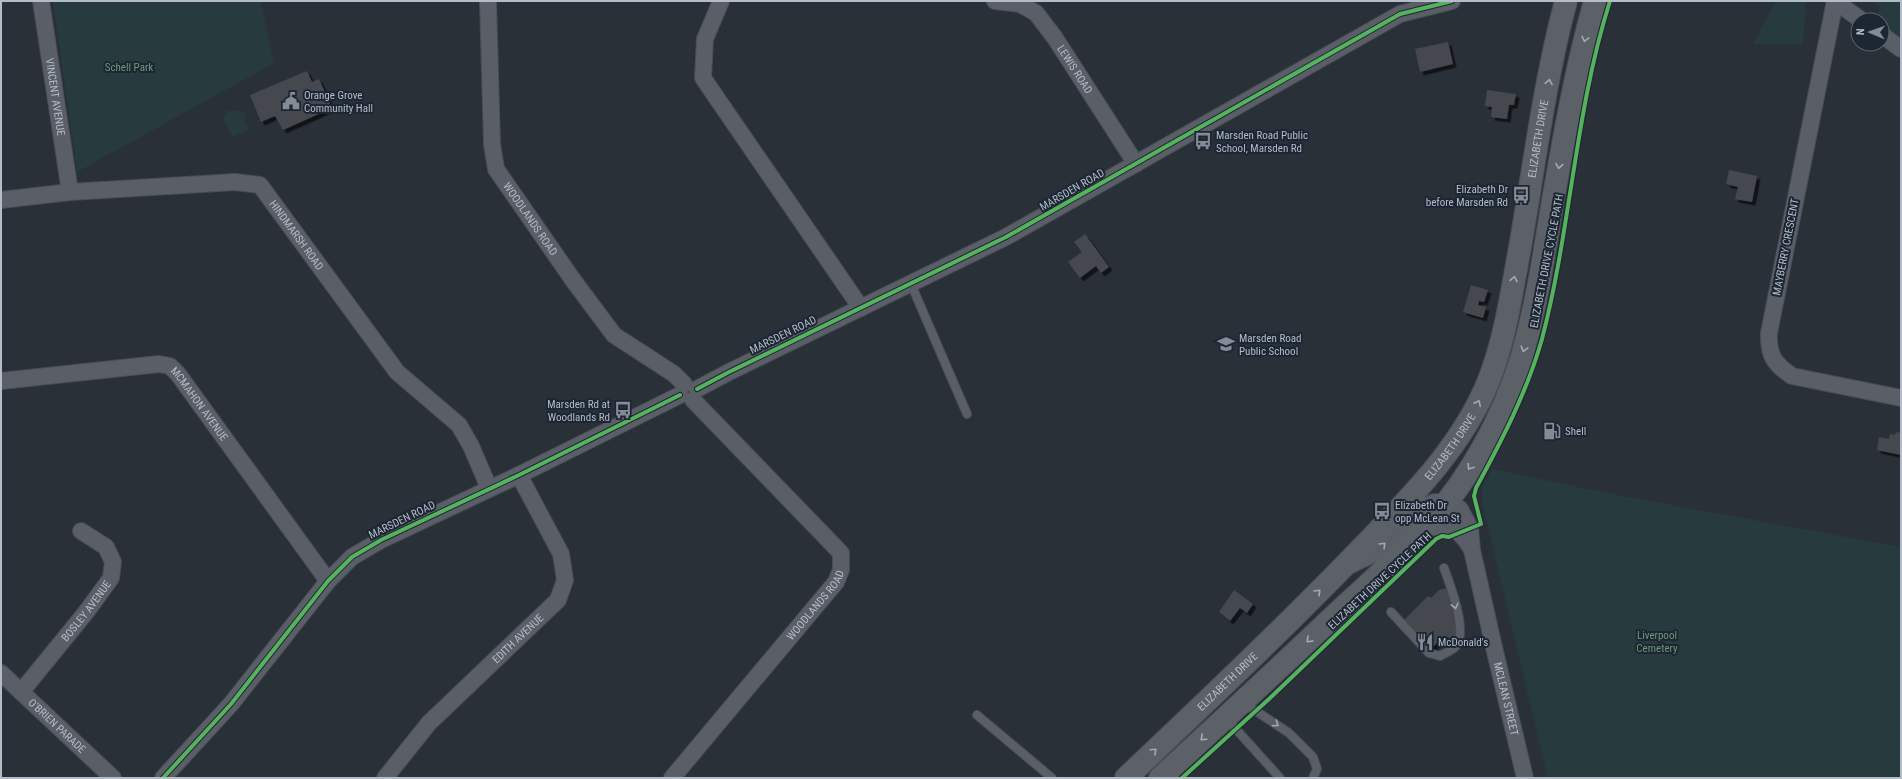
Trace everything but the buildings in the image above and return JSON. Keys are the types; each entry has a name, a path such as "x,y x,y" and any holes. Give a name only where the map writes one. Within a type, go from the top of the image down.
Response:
{"main road":[{"name":"ELIZABETH DRIVE","path":"1126,778 1241,669 1338,572 1424,481 1450,448 1473,411 1488,381 1508,313 1566,1"},
{"path":"1160,778 1242,703 1425,529 1458,486 1494,425 1508,394 1521,358 1539,284 1578,64 1595,1"}],"street":[{"name":"VINCENT AVENUE","path":"41,1 70,192"},
{"name":"WOODLANDS ROAD","path":"488,1 492,144 496,170 573,280 614,335 674,374 688,392 841,553 842,570 836,582 672,778"},
{"path":"721,1 706,39 703,78 861,308"},
{"name":"LEWIS ROAD","path":"995,1 1020,4 1036,13 1055,38 1136,164"},
{"name":"MARSDEN ROAD","path":"163,778 231,704 328,581 343,565 363,550 1006,237 1400,14 1452,1"},
{"path":"1835,1 1850,12"},
{"name":"MAYBERRY CRESCENT","path":"1835,1 1769,333 1768,347 1772,358 1776,363 1792,376 1901,398"},
{"path":"1890,41 1901,49"},
{"name":"HINDMARSH ROAD","path":"1,200 70,192 235,182 260,185 397,372 459,425 471,446 489,488"},
{"name":"MCMAHON AVENUE","path":"1,381 159,364 170,366 192,393 328,581"},
{"name":"EDITH AVENUE","path":"385,778 429,723 558,600 565,580 561,554 519,475"},
{"path":"1338,572 1375,553 1422,507 1435,502 1445,503"},
{"name":"MCLEAN STREET","path":"1445,503 1460,509 1470,528 1472,550 1525,778"},
{"name":"MCLEAN STREET","path":"1425,529 1442,525 1452,527 1465,538 1472,550"},
{"name":"BOSLEY AVENUE","path":"21,692 112,578 113,562 106,547 81,532"},
{"name":"O'BRIEN PARADE","path":"1,673 113,778"}],"lane":[{"path":"911,284 967,414"},
{"path":"1391,612 1429,653 1440,656 1456,647 1460,640 1460,626 1450,583 1444,568"},
{"path":"1242,703 1256,710 1289,733 1313,757 1317,769 1313,778"},
{"path":"977,714 1052,778"},
{"path":"1226,718 1280,778"}],"green space":[{"name":"Schell Park","path":"53,1 261,1 274,63 77,172"},
{"path":"1776,1 1802,1 1806,4 1803,44 1753,44"},
{"path":"1873,1 1901,1 1901,39 1890,31 1890,12 1879,12 1880,6"},
{"path":"237,110 246,114 245,121 249,130 232,137 223,118 227,111"},
{"name":"Liverpool Cemetery","path":"1492,469 1617,495 1901,547 1901,778 1548,778 1482,502 1482,487"}],"cycle path":[{"path":"697,389 1006,237 1400,14 1452,1"},
{"name":"ELIZABETH DRIVE CYCLE PATH","path":"1182,778 1269,699 1436,539 1442,536 1449,537 1481,524 1474,496 1476,488 1521,397 1542,339 1560,255 1589,85 1598,43 1610,1"},
{"path":"163,778 231,704 328,581 352,557 381,540 519,475 680,395"}],"place":[{"name":"Orange Grove Community Hall","path":"291,101"},
{"name":"Marsden Road Public School, Marsden Rd","path":"1203,141"},
{"name":"Elizabeth Dr before Marsden Rd","path":"1521,195"},
{"name":"Marsden Road Public School","path":"1226,344"},
{"name":"Marsden Rd at Woodlands Rd","path":"623,410"},
{"name":"Shell","path":"1552,431"},
{"name":"Elizabeth Dr opp McLean St","path":"1382,511"},
{"name":"McDonald's","path":"1425,642"}]}
